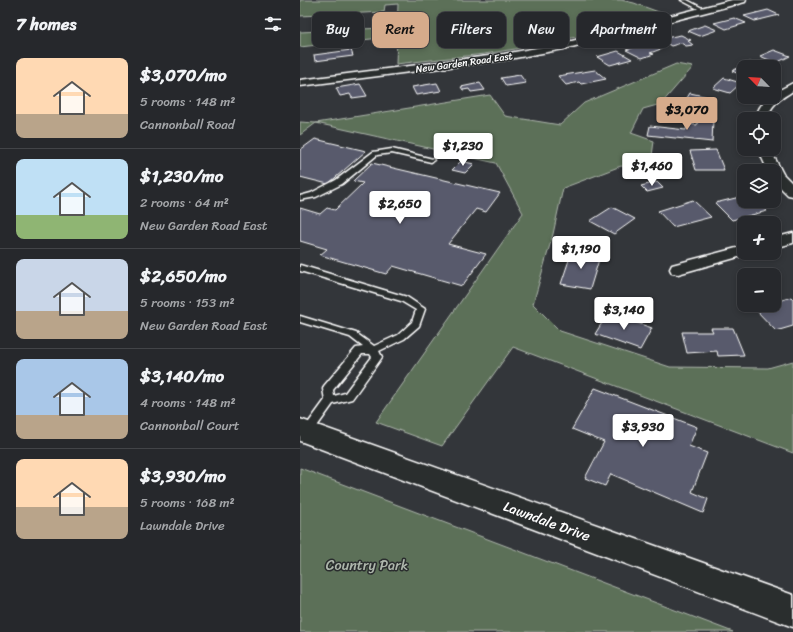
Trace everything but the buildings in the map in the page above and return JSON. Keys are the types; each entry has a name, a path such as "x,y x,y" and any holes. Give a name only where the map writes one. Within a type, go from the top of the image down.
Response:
{"main road":[{"name":"Lawndale Drive","path":"302,435 793,611"}],"street":[{"name":"New Garden Road East","path":"300,83 504,57 564,46 742,0"},
{"path":"763,112 767,105 780,94 793,86"},
{"path":"767,156 777,176 793,192"},
{"path":"781,241 793,238"},
{"path":"678,270 737,254"}],"lane":[{"path":"683,0 704,10"},
{"path":"300,198 313,195 339,182 376,153 392,152 431,160"},
{"path":"300,268 404,299 421,309 416,324 401,337 373,350 359,352 328,389 330,401"},
{"path":"300,319 353,335 373,350 377,357 348,396 330,401 302,435"}],"green space":[{"path":"300,0 621,0 659,12 577,12 577,37 569,39 569,12 514,12 514,48 521,48 484,54 396,64 397,48 429,48 429,12 398,12 398,4 385,5 384,12 312,12 312,15 300,16"},
{"path":"372,28 372,39 364,40 364,29"},
{"path":"312,31 312,46 300,47 300,32"},
{"path":"676,64 693,67 661,104 643,109 631,133 654,141 650,171 621,166 563,188 553,234 533,304 560,331 670,367 768,368 793,361 793,453 513,347 442,446 376,422 523,213 496,163 316,123 490,95 505,116 560,125 584,103"},
{"path":"300,122 316,123 300,135"},
{"name":"Country Park","path":"300,468 733,632 300,632"}]}
